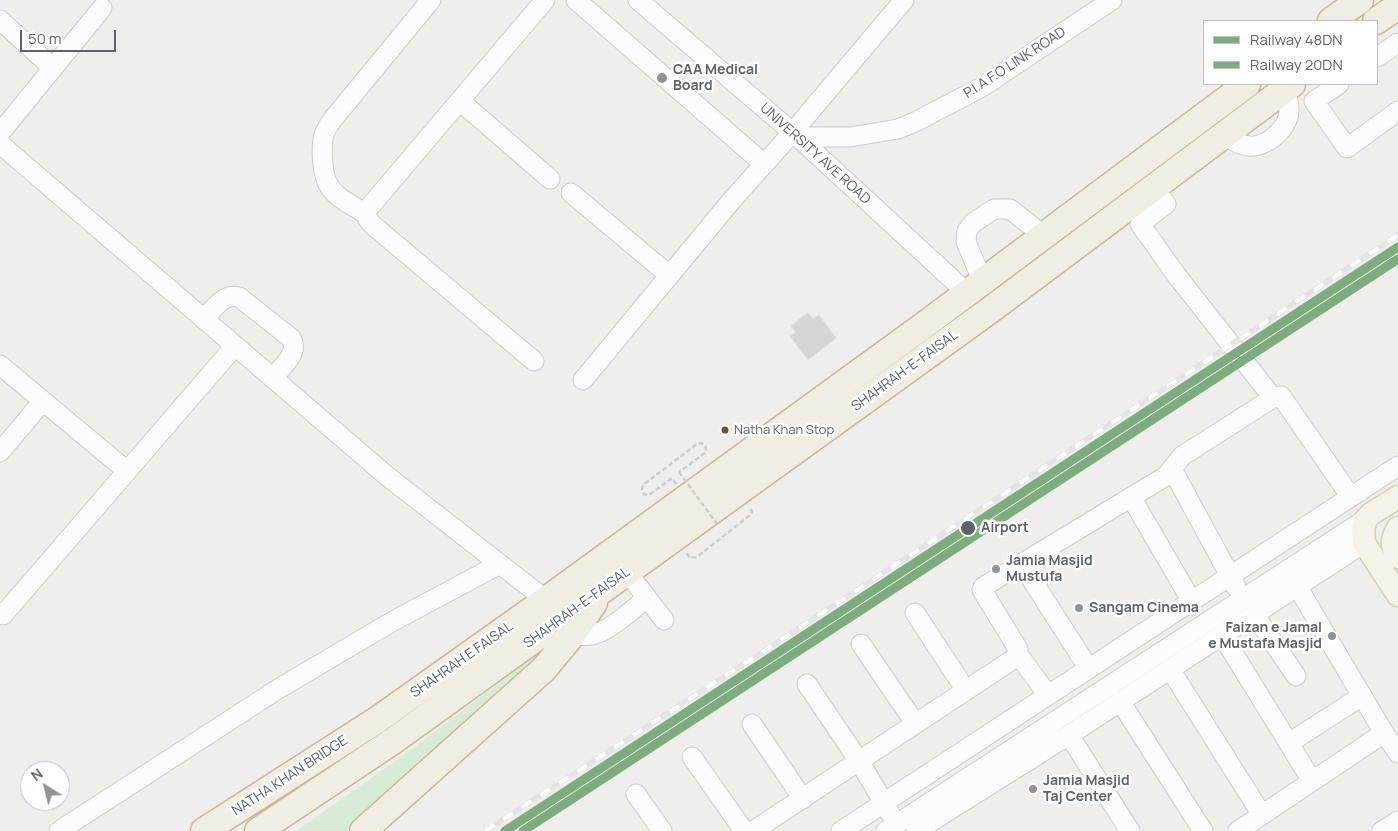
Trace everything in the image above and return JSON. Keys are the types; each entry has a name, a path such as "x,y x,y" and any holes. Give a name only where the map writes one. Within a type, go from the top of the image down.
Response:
{"highway":[{"path":"1332,20 1360,0"},
{"path":"1377,20 1398,6"},
{"name":"SHAHRAH-E-FAISAL","path":"546,600 923,326 974,286 1246,85"},
{"name":"SHAHRAH-E-FAISAL","path":"393,741 993,308 1289,86"},
{"path":"363,831 544,669 572,635 604,588"},
{"name":"SHAHRAH E FAISAL","path":"377,720 546,600"},
{"name":"NATHA KHAN BRIDGE","path":"204,831 377,720"},
{"name":"NATHA KHAN BRIDGE","path":"258,831 393,741"}],"main road":[{"path":"1398,496 1366,519 1363,529 1364,543 1398,595"},
{"path":"1398,528 1392,539 1392,547 1398,557"}],"street":[{"path":"431,0 333,119 325,132 322,146 325,176 329,186 340,197 366,214 369,222 534,362"},
{"path":"366,214 367,210 545,0"},
{"path":"576,0 764,164"},
{"name":"UNIVERSITY AVE ROAD","path":"638,0 974,286"},
{"name":"P.I.A F.O LINK ROAD","path":"795,135 850,137 898,129 915,122 982,88 1112,0"},
{"path":"583,380 732,200 764,164 795,135 902,1"},
{"path":"0,133 102,8"},
{"path":"0,20 53,68"},
{"path":"1378,56 1398,42"},
{"path":"1338,85 1314,101 1347,148 1398,111"},
{"path":"460,101 550,179"},
{"path":"0,144 387,476 546,600"},
{"path":"1154,188 1166,204 1140,224 1177,276 1273,398"},
{"path":"571,192 669,274"},
{"path":"974,286 966,242 967,231 974,223 994,209 1010,209 1043,235"},
{"path":"204,319 223,299 233,295 239,297 291,338 294,346 291,356 272,378"},
{"path":"1,615 235,346"},
{"path":"0,365 127,471"},
{"path":"753,831 965,689 1015,658 1018,649 982,588 984,585 1166,476 1182,456 1273,398 1280,396 1283,398 1351,498"},
{"path":"2,447 43,401"},
{"path":"841,831 1398,466"},
{"path":"1172,469 1243,599"},
{"path":"1131,497 1192,602"},
{"path":"807,684 859,761 884,803 894,829 1366,519"},
{"path":"916,831 1069,735 1364,543"},
{"path":"1021,563 1089,669"},
{"path":"59,831 278,689 395,620 500,564"},
{"path":"627,572 664,620"},
{"path":"1297,586 1384,733 1398,753"},
{"path":"572,635 598,633 647,598"},
{"path":"915,613 965,689"},
{"path":"1254,614 1296,676"},
{"path":"1222,635 1312,781"},
{"path":"862,644 915,723"},
{"path":"1126,645 1141,666"},
{"path":"1017,653 1048,695"},
{"path":"1170,669 1262,815"},
{"path":"1289,743 1362,696"},
{"path":"1120,701 1203,831"},
{"path":"752,724 803,799"},
{"path":"1238,831 1384,733"},
{"path":"1069,735 1122,828"},
{"path":"692,757 744,831"},
{"path":"636,794 662,831"},
{"path":"1382,831 1398,821"}],"path":[{"path":"687,498 672,478 649,495 642,492 643,485 697,444 702,443 705,445 705,453 679,472 717,524"}],"green space":[{"path":"536,655 541,664 350,831 296,831 401,757"}],"building":[{"path":"808,313 813,319 819,315 836,338 808,360 790,336 796,332 791,326"}],"railway":[{"path":"485,831 781,640 1398,235"}],"rail line":[{"name":"48DN","path":"505,831 1398,247"},
{"name":"20DN","path":"523,831 1398,259"}],"place":[{"name":"CAA Medical Board","path":"662,78"},
{"name":"Natha Khan Stop","path":"725,430"},
{"name":"Airport","path":"968,528"},
{"name":"Jamia Masjid Mustufa","path":"996,569"},
{"name":"Sangam Cinema","path":"1079,608"},
{"name":"Faizan e Jamal e Mustafa Masjid","path":"1332,636"},
{"name":"Jamia Masjid Taj Center","path":"1033,789"}]}
